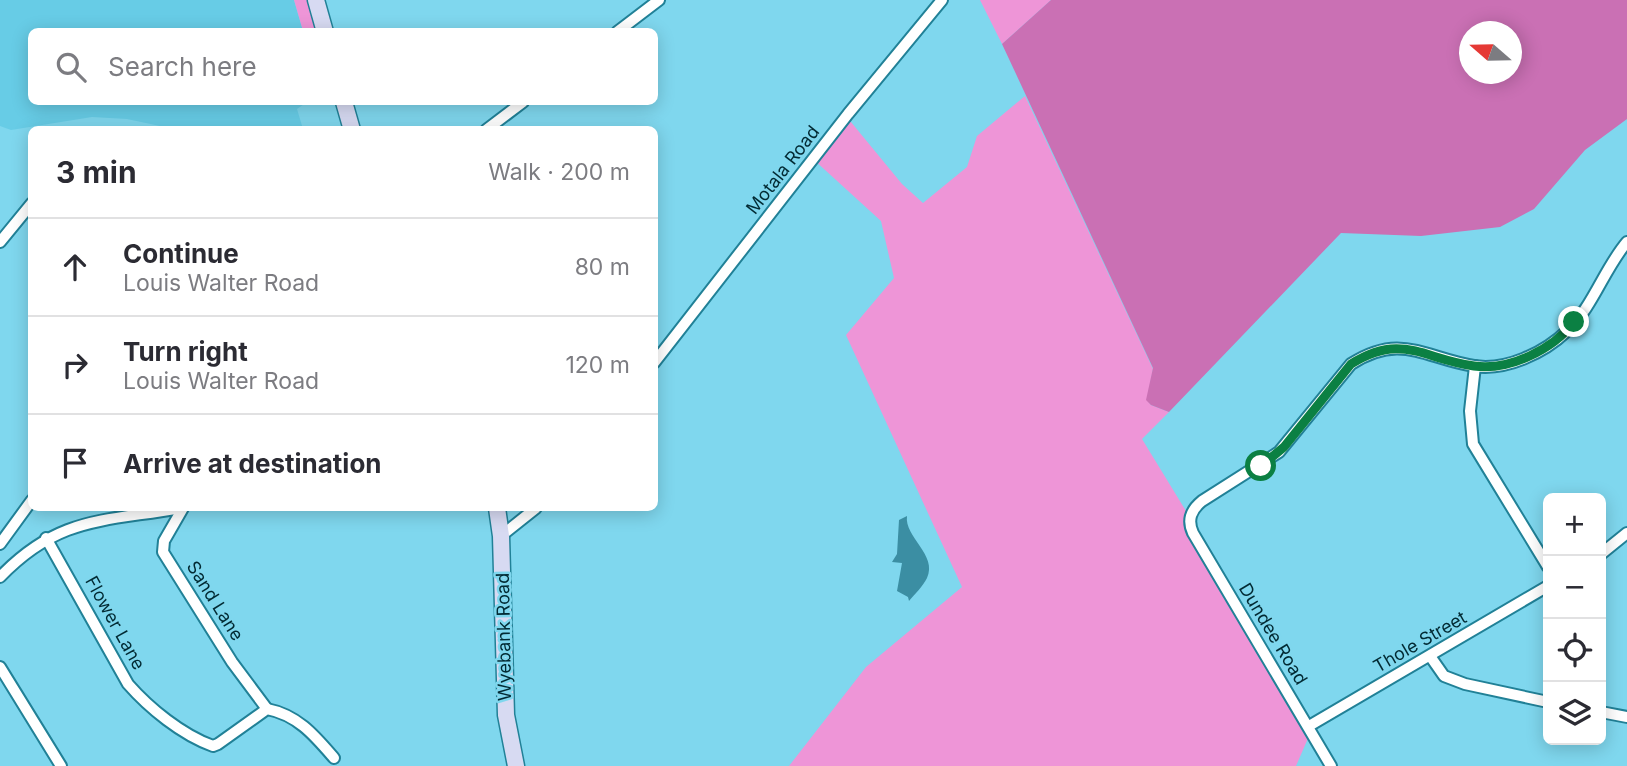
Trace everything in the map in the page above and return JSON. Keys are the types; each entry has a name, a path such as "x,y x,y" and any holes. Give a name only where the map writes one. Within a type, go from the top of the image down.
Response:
{"street":[{"path":"316,0 324,28"},
{"path":"622,28 659,0"},
{"name":"Motala Road","path":"658,358 848,114 942,0"},
{"path":"345,105 351,126"},
{"path":"491,126 519,105"},
{"path":"0,242 28,208"},
{"path":"1543,559 1473,444 1470,411 1475,366 1527,357 1568,330 1612,261 1627,243"},
{"name":"Dundee Road","path":"1331,766 1192,533 1190,518 1193,510 1202,501 1279,452 1351,364 1365,355 1380,349 1396,348 1475,366"},
{"path":"0,544 28,506"},
{"path":"0,577 46,538 88,522 161,511"},
{"name":"Sand Lane","path":"179,511 164,541 163,552 232,662 267,709"},
{"name":"Wyebank Road","path":"497,511 501,536 506,715 516,766"},
{"path":"501,536 532,511"},
{"path":"1606,550 1627,533"},
{"name":"Flower Lane","path":"46,538 128,684 148,704 182,729 213,746 267,709"},
{"name":"Thole Street","path":"1308,726 1543,589"},
{"path":"1430,656 1444,676 1465,684 1543,701"},
{"path":"0,667 61,766"},
{"path":"267,709 299,721 334,758"},
{"path":"1606,713 1627,717"}],"shaded area":[{"path":"0,0 294,0 302,28 28,28 28,105 303,105 297,109 302,126 160,126 127,119 92,117 11,130 0,126"},
{"path":"294,0 317,0 324,28 302,28"},
{"path":"980,0 1051,0 1002,44"},
{"path":"1051,0 1627,0 1627,119 1585,150 1534,209 1500,227 1421,236 1341,233 1169,412 1151,405 1146,400 1153,368 1002,44"},
{"path":"1025,96 1153,369 1147,400 1151,405 1169,412 1142,439 1186,511 1309,736 1296,766 789,766 866,667 962,587 846,335 894,278 881,221 813,159 846,116 902,184 923,203 967,167 977,136"},
{"path":"907,516 907,524 925,554 929,570 927,578 909,601 908,597 897,591 902,563 892,562 897,554 899,520"}],"route":[{"path":"1261,466 1284,447 1351,364 1365,355 1380,349 1396,348 1475,366 1491,366 1535,354 1556,340 1574,322"}]}
